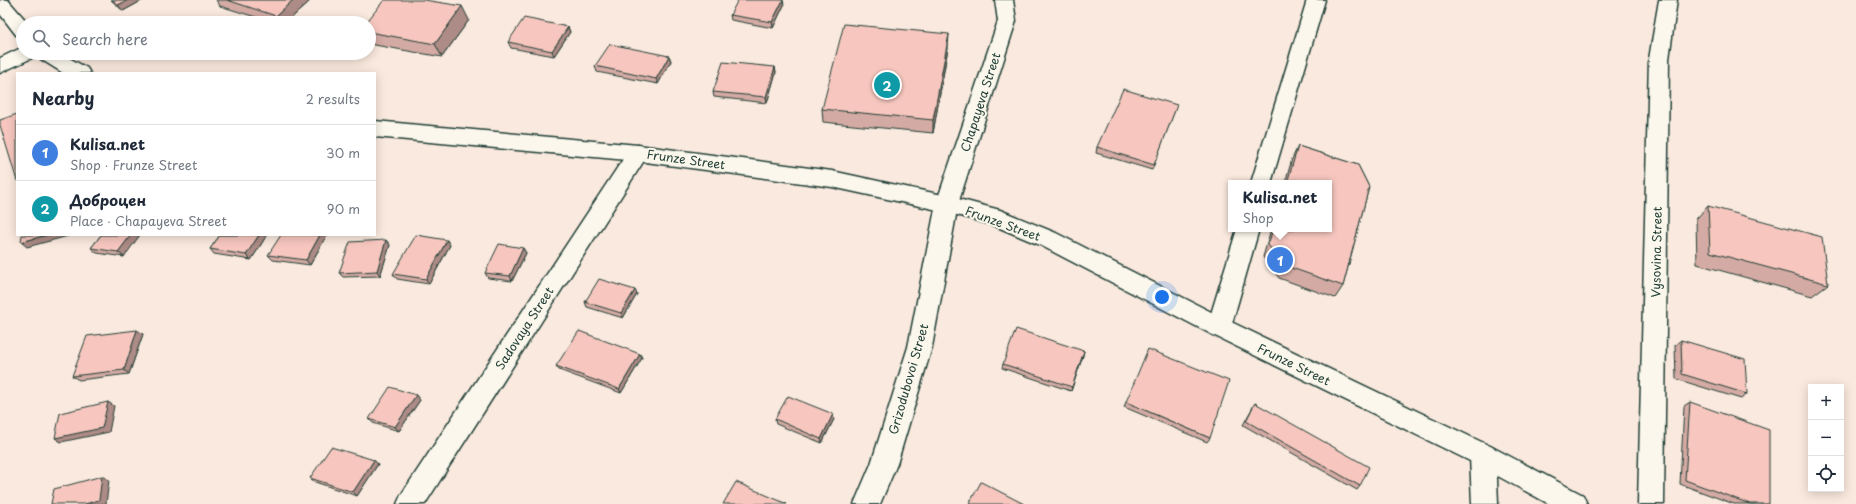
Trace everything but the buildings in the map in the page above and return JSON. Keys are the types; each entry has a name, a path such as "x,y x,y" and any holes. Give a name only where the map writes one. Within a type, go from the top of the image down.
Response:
{"street":[{"name":"Chapayeva Street","path":"947,204 1007,20 1004,0"},
{"path":"1263,180 1316,0"},
{"name":"Vysovina Street","path":"1651,504 1659,59 1668,0"},
{"path":"0,2 16,21"},
{"path":"0,66 16,58"},
{"path":"57,60 77,72"},
{"name":"Frunze Street","path":"376,129 638,153 832,179 947,204 1000,219 1048,239 1219,327 1483,455 1574,504"},
{"name":"Sadovaya Street","path":"410,504 638,153"},
{"name":"Grizodubovoi Street","path":"867,504 884,464 920,346 947,204"},
{"path":"1219,327 1247,232"},
{"path":"1483,455 1485,504"}],"place":[{"name":"Доброцен","path":"887,85"},
{"name":"Kulisa.net","path":"1280,260"}]}
